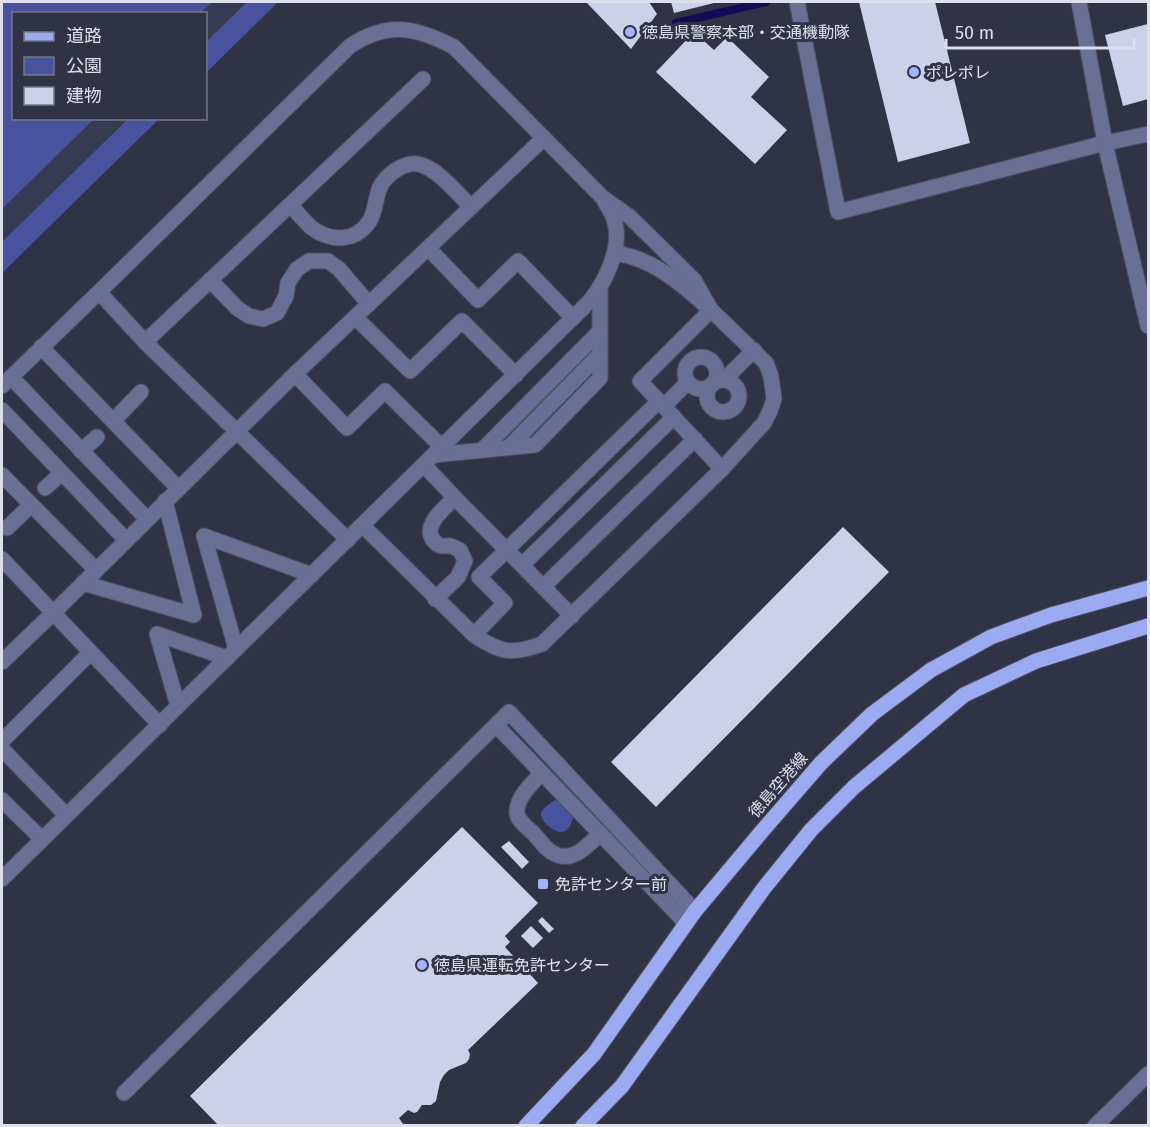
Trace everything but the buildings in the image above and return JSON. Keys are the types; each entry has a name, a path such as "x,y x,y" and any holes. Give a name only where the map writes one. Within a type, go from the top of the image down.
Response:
{"main road":[{"name":"徳島空港線","path":"526,1125 594,1054 691,917 821,763 872,714 931,670 991,637 1051,615 1149,588"},
{"path":"583,1125 622,1086 764,888 811,830 854,787 964,695 1036,661 1148,626"}],"street":[{"path":"797,2 838,212 1105,143 1149,134"},
{"path":"1079,2 1105,143 1149,326"},
{"path":"147,519 81,451 6,381 350,46 365,36 401,29 434,36 454,47 602,196 630,217 694,280 711,310"},
{"path":"145,342 423,79"},
{"path":"2,660 53,613 295,374 544,138"},
{"path":"290,205 314,230 325,236 350,238 359,233 368,223 375,211 381,186 390,174 405,166 417,164 430,169 471,207"},
{"path":"2,879 8,869 160,725 590,302 600,288 615,253 616,234 613,216 602,196"},
{"path":"428,248 478,300 518,261 573,318"},
{"path":"362,525 474,635 490,646 504,651 517,652 543,644 722,469 764,423 771,411 774,399 771,375 766,363 711,310 661,270 643,260 615,253"},
{"path":"210,280 237,308 249,316 262,319 277,313 286,296 288,283 297,269 309,261 328,261 339,269 369,304"},
{"path":"433,456 535,445 600,378 600,288"},
{"path":"99,292 145,342 348,540"},
{"path":"711,310 640,381 722,469"},
{"path":"355,317 410,371 462,321 516,375"},
{"path":"482,450 600,331"},
{"path":"41,347 178,488"},
{"path":"718,383 715,366 708,358 693,359 686,367 688,382 691,386 701,389 718,383 754,350"},
{"path":"295,374 347,428 386,391 433,456 456,498 572,616"},
{"path":"522,565 688,382"},
{"path":"113,421 141,392"},
{"path":"474,635 506,603 479,577 666,408"},
{"path":"2,410 126,540"},
{"path":"81,451 97,437"},
{"path":"544,586 695,439"},
{"path":"45,488 62,473"},
{"path":"2,475 96,570"},
{"path":"435,599 458,577 465,561 460,550 436,543 430,528 433,521 456,498"},
{"path":"83,583 194,615 165,501"},
{"path":"8,528 31,505"},
{"path":"232,654 204,536 312,575"},
{"path":"2,559 160,725"},
{"path":"178,706 157,634 232,654"},
{"path":"2,741 90,653"},
{"path":"124,1093 509,712 691,917"},
{"path":"496,725 600,834 691,917"},
{"path":"2,749 66,815"},
{"path":"542,773 523,794 516,810 518,819 552,852 563,857 574,855 587,847 600,834"},
{"path":"2,800 42,839"},
{"path":"1095,1125 1149,1074"}],"shaded area":[{"path":"2,2 278,2 207,72 207,12 12,12 12,120 158,120 2,273"}],"green space":[{"path":"2,2 213,2 201,12 12,12 12,120 93,120 2,209"},
{"path":"247,2 278,2 207,72 207,41"},
{"path":"127,120 158,120 2,273 2,242"},
{"path":"555,800 573,817 570,826 565,831 554,830 542,818 543,810"}],"waterway":[{"path":"676,23 766,2"}],"place":[{"name":"徳島県警察本部・交通機動隊","path":"630,32"},
{"name":"ポレポレ","path":"914,72"},
{"name":"免許センター前","path":"543,884"},
{"name":"徳島県運転免許センター","path":"422,965"}]}
